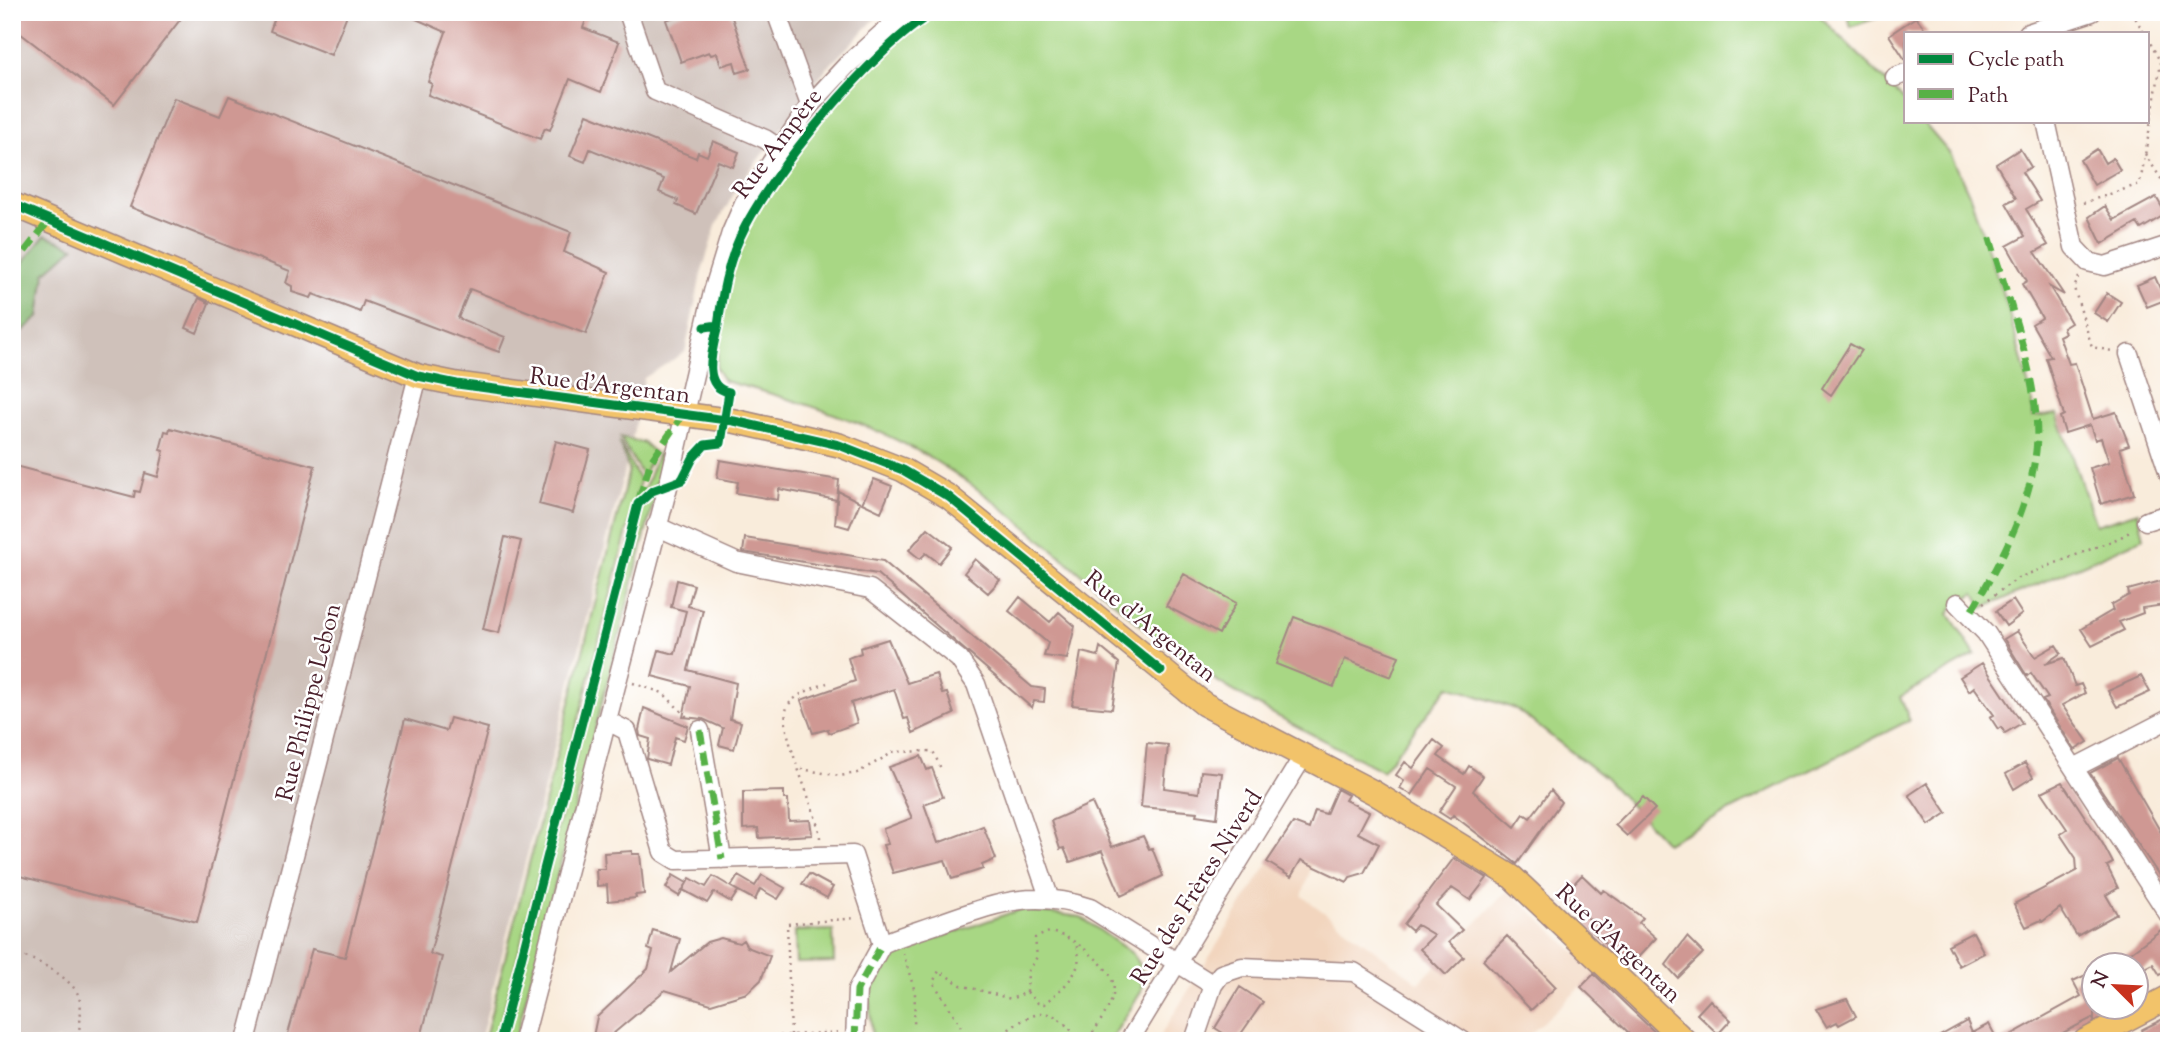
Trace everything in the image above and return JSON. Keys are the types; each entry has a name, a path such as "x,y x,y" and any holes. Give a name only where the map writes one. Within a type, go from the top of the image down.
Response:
{"main road":[{"name":"Rue d'Argentan","path":"12,204 418,376 457,384 734,421 839,445 903,470 949,497 1204,704 1435,827 1512,877 1685,1041"},
{"path":"2085,1041 2169,997"}],"street":[{"path":"628,12 655,91 765,139 780,149"},
{"path":"776,12 810,105"},
{"name":"Rue Ampère","path":"523,1041 656,526 713,292 731,233 744,203 810,105 847,65 906,12"},
{"path":"2031,32 2092,12"},
{"path":"2046,122 2074,247 2088,262 2105,266 2169,245"},
{"path":"2129,354 2169,474"},
{"name":"Rue Philippe Lebon","path":"246,1041 418,376"},
{"path":"2146,521 2169,514"},
{"path":"656,526 736,562 870,589 959,659 976,684 1049,897"},
{"path":"1963,608 1986,633 2169,915"},
{"path":"2074,768 2169,719"},
{"path":"606,720 626,732 663,852 676,860 853,855 873,917 889,941"},
{"path":"700,730 722,859"},
{"name":"Rue des Frères Niverd","path":"1129,1041 1303,758"},
{"path":"855,1036 857,990 889,941 1020,897 1049,897 1090,908 1213,985"},
{"path":"1194,1041 1213,985 1220,974 1242,967 1354,972 1462,1041"}],"path":[{"path":"2132,12 2143,32"},
{"path":"2066,209 2140,184 2161,62 2150,43"},
{"path":"2145,154 2169,191"},
{"path":"2088,262 2074,288 2092,347 2129,354"},
{"path":"1963,608 2018,579 2119,538 2146,521"},
{"path":"617,678 663,693 700,730"},
{"path":"821,857 819,823 804,789 800,768 784,726 784,715 789,704 802,693 827,683"},
{"path":"800,768 840,776 857,773 894,752 933,751 942,771"},
{"path":"791,1035 787,924 873,917"},
{"path":"994,1041 1032,1016 1046,1013 1056,1016 1079,1038 1092,1034 1113,1001 1115,986 1107,968 1074,941 1048,932 1035,938 1037,957 1028,971 1027,992 1038,1003 1044,1004 1073,978 1079,962 1074,941"},
{"path":"889,941 915,992 914,1028"},
{"path":"12,954 22,954 37,960 76,987 80,1000 78,1041"},
{"path":"963,1041 960,1024 933,982 939,971 961,985 1002,999 1011,999 1027,992"},
{"path":"696,1041 791,1035 855,1036"}],"shaded area":[{"path":"12,12 882,12 826,69 737,188 716,226 701,274 685,352 644,378 630,449 480,1041 12,1041"},
{"path":"1293,823 1321,836 1302,896 1419,983 1508,890 1597,972 1527,1037 1529,1041 1157,1041"}],"green space":[{"path":"930,12 1816,12 1904,100 1904,122 1923,122 1951,155 1970,196 2007,306 2032,398 2032,417 2057,414 2096,525 2138,512 2144,538 1983,608 1975,593 1957,603 1949,614 1975,655 1900,697 1910,720 1666,843 1605,778 1516,709 1449,686 1382,771 1277,716 1200,670 1145,629 996,503 932,459 883,434 831,413 724,381 716,368 728,275 744,225 781,167 890,41"},
{"path":"1847,12 1893,12 1851,27"},
{"path":"45,235 74,247 45,273 39,317 12,340 12,277"},
{"path":"620,437 644,443 654,452 643,477"},
{"path":"619,441 640,481 496,1041 484,1041 629,470"},
{"path":"658,453 661,473 651,489 641,498"},
{"path":"656,492 515,1041 502,1041 640,506"},
{"path":"1021,909 1081,917 1133,954 1143,973 1141,992 1110,1041 872,1041 869,993 890,955"},
{"path":"833,930 834,962 796,963 795,931"}],"building":[{"path":"12,12 186,12 114,105 12,27"},
{"path":"277,12 348,12 331,55 270,31"},
{"path":"400,12 589,12 583,28 619,42 601,92 570,79 550,130 545,128 540,139 428,95 432,84 428,82 446,32"},
{"path":"687,12 730,12 750,69 737,73 734,62 721,66 717,53 711,55 709,52 681,62 666,20"},
{"path":"1916,17 1927,32 1904,32 1904,58 1889,35"},
{"path":"229,96 571,232 564,252 609,272 586,334 470,289 458,318 505,337 499,352 364,301 360,312 313,294 311,298 292,292 292,286 286,283 290,271 130,207 174,98 220,116"},
{"path":"587,114 696,158 698,152 707,156 713,141 739,152 733,167 718,161 696,214 676,205 678,200 659,192 664,179 590,149 585,162 570,156"},
{"path":"2020,149 2031,167 2022,172 2040,201 2026,209 2048,245 2035,252 2064,295 2050,287 2071,323 2063,328 2065,333 2059,336 2069,364 2075,363 2093,419 2116,412 2129,445 2120,448 2134,494 2101,504 2090,468 2109,462 2101,438 2095,440 2090,425 2065,433 2060,417 2064,415 2046,358 2051,357 2032,324 2042,318 2022,284 2027,281 2007,246 2025,236 2006,203 2016,198 1996,164"},
{"path":"2097,149 2105,163 2113,158 2120,170 2094,185 2080,160"},
{"path":"2156,197 2166,214 2141,229 2137,223 2102,244 2089,217 2105,206 2114,220"},
{"path":"2155,277 2165,300 2147,307 2137,285"},
{"path":"2107,293 2121,302 2108,322 2094,313"},
{"path":"199,298 209,303 197,333 186,328"},
{"path":"1850,344 1861,350 1831,395 1822,388"},
{"path":"170,428 315,466 197,922 12,874 15,466 134,497 135,491 140,492 145,473 158,477 164,451 160,450 165,431 169,432"},
{"path":"556,441 590,450 573,513 539,504"},
{"path":"720,460 839,480 837,500 779,489 778,500 736,493 738,482 717,478"},
{"path":"874,479 892,486 881,512 862,503"},
{"path":"838,491 860,502 849,528 835,524"},
{"path":"928,528 952,547 939,563 926,553 920,559 909,550"},
{"path":"505,537 521,541 499,633 483,629"},
{"path":"745,538 883,561 1032,687 1045,689 1044,702 1034,701 1032,708 877,574 743,552"},
{"path":"975,559 1000,580 988,593 964,573"},
{"path":"1184,574 1236,603 1219,634 1166,606"},
{"path":"677,580 694,585 688,606 703,610 688,670 736,683 730,719 741,722 734,749 719,745 723,728 703,719 683,717 690,686 652,676 659,650 675,654 686,611 671,607"},
{"path":"2161,581 2165,605 2142,608 2143,613 2119,622 2124,630 2092,646 2081,629 2113,610 2111,605 2129,595 2128,590"},
{"path":"1020,597 1050,622 1059,612 1075,626 1067,659 1044,656 1048,643 1009,611"},
{"path":"2013,600 2022,614 2006,626 1996,611"},
{"path":"1294,617 1399,656 1391,677 1345,659 1334,687 1276,664"},
{"path":"2017,631 2035,657 2056,645 2061,653 2045,664 2064,658 2075,686 2081,684 2085,693 2062,705 2088,742 2075,750 2043,700 2048,698 2031,673 2027,676 2004,639"},
{"path":"888,639 907,683 936,674 942,694 947,693 954,714 913,733 908,718 904,719 894,689 851,703 857,723 829,733 828,729 813,733 801,700 855,681 848,658 861,653 860,648"},
{"path":"1100,647 1119,663 1112,709 1072,705 1081,652 1098,656"},
{"path":"1982,663 2022,723 2005,733 2001,727 1998,729 1990,717 1994,715 1974,687 1969,691 1960,677"},
{"path":"2141,676 2150,692 2117,707 2108,691"},
{"path":"644,708 688,726 684,740 675,737 668,765 647,759 650,739 640,736 639,730"},
{"path":"450,718 488,728 430,954 442,957 420,1041 286,1041 312,949 345,957 405,719 446,731"},
{"path":"1434,740 1444,748 1438,756 1464,774 1469,766 1483,776 1473,791 1515,827 1524,814 1530,818 1551,790 1561,802 1517,864 1453,815 1450,819 1439,812 1456,786 1430,769 1412,795 1400,788 1404,781 1396,775 1405,762 1413,768"},
{"path":"1147,743 1168,745 1164,788 1199,793 1201,771 1222,773 1217,818 1196,815 1197,812 1141,807"},
{"path":"921,756 927,770 932,768 943,797 924,804 938,843 983,826 996,859 982,865 983,869 952,879 945,860 893,873 883,845 888,844 883,829 912,818 889,767"},
{"path":"2118,758 2163,836 2169,854 2169,890 2090,773"},
{"path":"2025,763 2033,777 2014,789 2006,774"},
{"path":"2062,782 2103,844 2113,863 2107,866 2118,888 2106,895 2117,914 2077,936 2060,908 2042,922 2041,920 2026,927 2014,904 2077,871 2076,858 2060,834 2067,829 2042,792"},
{"path":"1927,783 1947,813 1929,825 1909,795"},
{"path":"1337,789 1348,795 1345,800 1369,812 1358,833 1379,844 1364,873 1350,877 1347,882 1301,860 1291,877 1267,862 1293,823 1309,829 1315,811 1326,814"},
{"path":"784,791 784,799 788,799 789,821 810,820 812,835 759,838 758,828 743,829 743,792"},
{"path":"1643,797 1655,809 1627,836 1615,825"},
{"path":"1092,803 1112,847 1143,836 1149,849 1152,848 1163,876 1121,896 1102,851 1070,862 1064,848 1060,849 1051,821"},
{"path":"632,851 632,854 640,854 644,894 635,895 636,898 608,901 607,885 597,886 596,869 605,869 604,853"},
{"path":"1454,858 1487,878 1470,900 1452,888 1436,905 1462,930 1449,942 1464,957 1446,975 1420,949 1434,935 1417,925 1412,931 1404,924"},
{"path":"809,874 833,887 827,898 802,884"},
{"path":"673,875 687,883 679,896 666,888"},
{"path":"762,875 785,888 778,899 760,889 755,900 731,887 738,876 755,886"},
{"path":"1582,875 1601,893 1604,890 1643,918 1639,923 1656,938 1629,967 1587,926 1591,921 1563,895"},
{"path":"713,876 738,891 731,902 714,892 707,903 683,890 690,878 706,887"},
{"path":"653,930 680,939 671,972 707,942 721,938 739,943 743,940 747,947 770,956 761,980 747,993 711,1004 665,990 614,1033 612,1041 592,1041 597,1017 648,969 653,951 648,949"},
{"path":"2161,930 2169,941 2169,969 2160,975 2153,964 2150,966 2150,951 2132,951"},
{"path":"1973,932 1984,953 1959,966 1948,945"},
{"path":"1507,936 1556,987 1531,1010 1483,960"},
{"path":"1687,937 1703,953 1678,978 1666,965"},
{"path":"1594,974 1664,1041 1619,1041 1628,1032 1581,987"},
{"path":"2080,978 2080,994 2073,981"},
{"path":"1240,987 1263,1002 1236,1041 1215,1028"},
{"path":"2080,997 2080,1021 2086,1021 2047,1041 2000,1041"},
{"path":"1847,999 1856,1016 1839,1025 1837,1022 1827,1027 1816,1009"},
{"path":"1710,1000 1731,1020 1718,1034 1697,1014"},
{"path":"2169,1016 2169,1041 2147,1041 2141,1030"},
{"path":"1967,1021 1972,1033 1989,1024 1998,1041 1931,1041"}],"marked path":[{"path":"12,268 50,219"},
{"path":"1972,610 2012,534 2027,493 2036,451 2037,426 2029,370 1988,232"},
{"path":"639,499 651,461 684,413"},
{"path":"700,730 722,859"},
{"path":"855,1041 857,990 882,944"}],"cycle path":[{"path":"705,327 718,325 735,248 774,180 798,147 854,82 882,53 934,12"},
{"path":"12,204 418,376 457,384 734,421 839,445 903,470 949,497 1161,671"},
{"path":"500,1041 638,504 652,491 682,480 693,458 705,445 721,443 729,392 720,389 711,374 718,325"}]}
